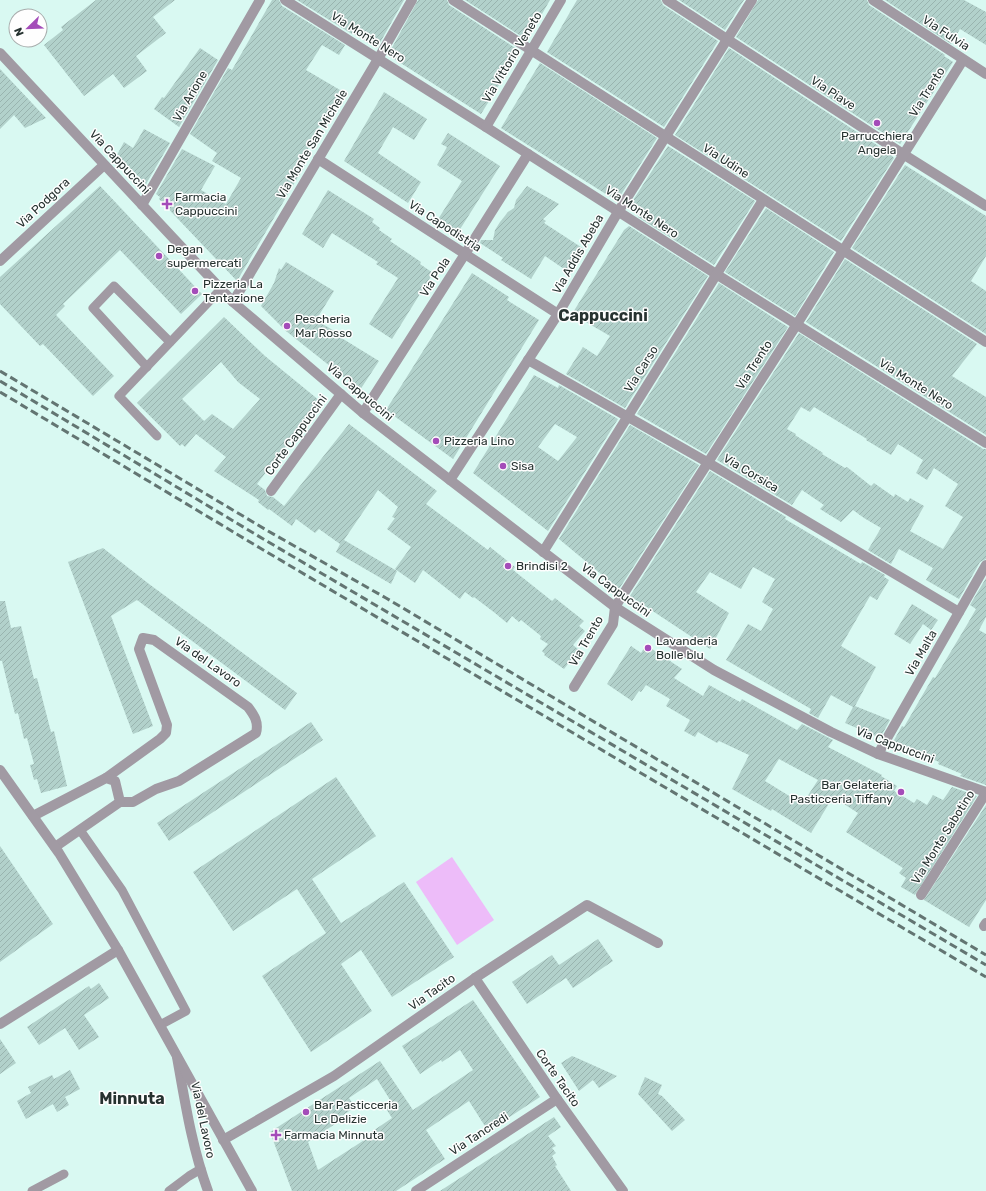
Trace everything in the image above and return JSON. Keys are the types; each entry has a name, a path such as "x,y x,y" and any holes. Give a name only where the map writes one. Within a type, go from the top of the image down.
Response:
{"street":[{"name":"Via Arione","path":"142,205 260,0"},
{"name":"Via Monte Nero","path":"285,0 716,274 986,443"},
{"name":"Via Monte San Michele","path":"233,302 412,0"},
{"name":"Via Udine","path":"453,0 986,342"},
{"name":"Via Vittorio Veneto","path":"486,127 561,0"},
{"name":"Via Piave","path":"667,0 903,154 986,206"},
{"name":"Via Addis Abeba","path":"450,480 558,314 618,212 752,0"},
{"name":"Via Fulvia","path":"873,0 986,74"},
{"name":"Via Cappuccini","path":"0,53 233,302 363,413 615,607 714,670 831,732 878,754 986,792"},
{"name":"Via Trento","path":"574,687 613,624 615,607 797,324 963,60"},
{"name":"Via Pola","path":"363,413 466,254 528,154"},
{"name":"Via Capodistria","path":"318,160 558,314"},
{"name":"Via Podgora","path":"0,261 104,165"},
{"name":"Via Carso","path":"543,552 763,200"},
{"name":"Via Corsica","path":"528,360 707,462 959,612"},
{"name":"Corte Cappuccini","path":"271,491 341,394"},
{"name":"Via Malta","path":"878,754 986,565"},
{"name":"Via del Lavoro","path":"33,816 106,778 149,748 166,733 167,725 139,649 143,638 154,640 248,707 254,715 258,726 256,733 179,781 156,789 134,802 120,802 55,847"},
{"name":"Via del Lavoro","path":"0,770 55,847 118,950 252,1191"},
{"path":"106,778 116,781 120,802"},
{"name":"Via Monte Sabotino","path":"921,895 986,792"},
{"name":"Via Tacito","path":"223,1140 334,1076 475,978 587,905 658,943"},
{"path":"0,1024 118,950"},
{"name":"Corte Tacito","path":"475,978 557,1099 623,1191"},
{"name":"Via del Lavoro","path":"176,1053 188,1124 208,1191"},
{"name":"Via Tancredi","path":"416,1191 557,1099"}],"lane":[{"path":"147,367 93,308 114,286 170,342"},
{"path":"157,436 119,396 221,288"},
{"path":"80,830 122,890 186,1011 160,1025"},
{"path":"169,1191 201,1169"},
{"path":"32,1191 64,1174"}],"shaded area":[{"path":"452,857 494,920 457,945 416,882"}],"building":[{"path":"96,0 175,0 153,17 166,33 136,56 147,71 124,88 113,74 84,96 46,48 48,48 48,42 63,30 61,27"},
{"path":"272,0 279,0 282,6 345,45 339,55 322,45 306,70 340,90 330,111 329,110 307,146 309,147 301,162 305,165 237,281 159,199 160,197 156,194 182,149 215,166 201,190 226,204 241,178 212,161 217,153 190,134 228,68 232,70"},
{"path":"297,0 404,0 377,48"},
{"path":"418,0 447,0 449,5 520,51 481,114 388,55"},
{"path":"465,0 550,0 527,40"},
{"path":"577,0 661,0 663,5 718,41 664,127 547,52"},
{"path":"679,0 744,0 725,30"},
{"path":"758,0 867,0 869,5 945,55 944,56 953,62 900,144 736,37"},
{"path":"885,0 964,0 986,12 986,45 960,29 951,44"},
{"path":"200,48 218,60 179,127 154,109 162,97 164,98"},
{"path":"729,48 892,155 894,158 841,241 675,135"},
{"path":"540,63 657,138 617,201 501,128"},
{"path":"0,69 46,118 25,128 14,115 0,129"},
{"path":"384,92 427,119 414,140 393,127 378,153 421,182 408,203 344,161"},
{"path":"144,129 170,143 146,184 117,155 124,142 133,148"},
{"path":"448,133 500,166 457,234 437,221 462,181 437,165 447,147 441,144"},
{"path":"668,146 755,201 714,265 638,217 639,215 628,208"},
{"path":"905,165 986,216 986,256 971,281 986,291 986,334 852,248"},
{"path":"100,186 202,294 181,314 120,250 63,304 65,306 56,315 114,376 93,396 43,344 40,346 0,304 0,277"},
{"path":"527,186 559,204 543,219 546,221 544,223 584,249 574,266 570,264 567,271 545,256 531,279 501,260 503,258 480,243 481,240 493,240 495,230 500,222 508,212 514,208 516,200"},
{"path":"328,190 374,219 372,222 380,228 379,230 392,239 390,241 421,262 420,264 433,273 392,339 369,324 398,278 376,264 378,262 332,233 323,248 302,234"},
{"path":"766,208 834,252 795,316 725,272"},
{"path":"629,226 708,276 625,408 566,374 583,347 597,356 610,336 572,314 624,230"},
{"path":"845,259 977,344 952,376 986,397 986,435 806,322"},
{"path":"286,262 334,291 316,320 336,332 335,334 379,361 360,390 286,331 261,306 274,283 279,268 281,270"},
{"path":"472,273 509,297 507,300 539,320 453,459 386,410"},
{"path":"719,283 788,327 706,454 637,414"},
{"path":"224,317 265,356 320,401 257,484 265,490 267,496 273,497 284,506 349,424 437,491 426,504 488,550 490,547 515,567 513,570 552,601 555,598 584,621 579,626 585,631 573,645 579,650 564,669 544,655 545,654 542,651 548,644 540,639 541,636 521,620 519,622 512,616 507,623 474,597 473,598 465,592 460,599 423,570 415,583 395,569 411,547 387,529 395,518 392,517 398,507 378,490 344,540 397,571 391,584 336,552 340,544 319,529 315,533 296,519 292,526 269,509 268,510 258,502 259,500 214,471 226,457 196,434 185,447 182,444 180,446 137,403","holes":["221,362 238,382 260,399 233,429 212,414 204,421 182,399"]},
{"path":"799,333 983,449 986,449 986,559 980,562 959,599 926,580 933,568 899,549 891,564 868,550 881,528 853,510 841,522 820,509 824,505 802,490 792,505 717,460","holes":["801,407 810,412 814,407 891,455 898,444 923,460 916,473 927,480 934,468 958,484 945,506 963,517 943,549 910,531 924,506 910,498 908,502 895,494 894,497 874,483 871,486 847,467 845,468 822,454 823,453 787,429"]},
{"path":"534,375 558,388 559,385 618,419 548,531 473,473","holes":["555,424 577,437 558,461 538,447"]},
{"path":"630,425 699,465 619,589 559,539"},
{"path":"710,471 786,517 785,519 861,564 862,562 885,575 884,577 889,580 877,600 870,596 841,646 876,667 855,706 890,720 880,738 845,723 853,707 831,695 818,718 809,713 811,709 726,660 748,624 761,631 773,609 762,602 775,579 753,567 741,589 710,572 696,592 729,613 710,649 630,596"},
{"path":"103,548 149,584 297,693 285,710 137,600 111,616 153,726 133,734 68,562"},
{"path":"986,578 986,617 979,630 986,634 986,785 960,776 962,774 938,764 939,762 893,742 902,726 904,727 933,677 935,678 976,609 970,605"},
{"path":"0,601 5,601 11,628 21,626 34,679 37,678 51,732 54,731 67,786 41,793 37,779 34,780 30,765 34,764 27,738 24,739 18,713 15,714 2,661 0,661"},
{"path":"912,604 938,620 931,630 923,624 910,644 894,634"},
{"path":"646,645 682,669 674,678 703,696 709,685 740,702 742,699 797,730 802,724 833,740 828,747 882,775 881,776 897,786 894,791 914,803 917,799 927,805 933,795 943,800 952,787 977,796 915,895 901,887 906,878 899,873 903,868 846,832 858,813 833,797 811,833 772,809 771,811 732,789 749,755 719,741 717,743 698,732 695,737 684,731 690,720 666,706 670,699 646,685 641,692 639,691 632,701 607,684 631,646 641,653","holes":["779,759 818,780 805,800 802,798 799,802 765,781"]},
{"path":"311,722 323,740 169,841 157,823"},
{"path":"336,777 376,836 312,879 341,923 404,882 454,957 392,997 361,950 341,964 372,1011 311,1052 262,976 326,933 297,889 233,931 193,872"},
{"path":"986,805 986,900 969,927 924,900"},
{"path":"0,846 53,924 0,962"},
{"path":"598,939 613,961 573,988 566,978 527,1004 512,982 552,955 559,965"},
{"path":"99,983 109,998 84,1015 99,1037 79,1050 65,1028 39,1045 27,1027 89,986 91,989"},
{"path":"473,1000 540,1097 488,1131 469,1101 426,1130 445,1159 396,1191 292,1191 270,1132 380,1061 413,1110 473,1070 460,1050 442,1062 441,1060 420,1074 402,1046","holes":["377,1079 392,1103 385,1107 392,1118 370,1133 372,1135 318,1170 308,1142 338,1122 336,1120 355,1107 349,1098"]},
{"path":"0,1039 16,1063 0,1074"},
{"path":"572,1056 617,1076 599,1088 593,1080 579,1091 561,1063"},
{"path":"70,1070 80,1089 65,1097 69,1105 57,1112 53,1104 26,1119 17,1101 31,1093 28,1087 52,1075 54,1079"},
{"path":"645,1077 662,1085 658,1094 662,1096 685,1120 672,1131 638,1094"},
{"path":"554,1117 561,1127 548,1136 556,1146 552,1148 556,1153 552,1156 557,1165 555,1166 571,1191 440,1191"}],"railway":[{"path":"0,371 268,531 386,598 986,955"},
{"path":"0,381 265,540 986,965"},
{"path":"0,392 260,548 986,977"}],"place":[{"name":"Parrucchiera Angela","path":"877,123"},
{"name":"Farmacia Cappuccini","path":"167,204"},
{"name":"Degan supermercati","path":"159,256"},
{"name":"Pizzeria La Tentazione","path":"195,291"},
{"name":"Pescheria Mar Rosso","path":"287,326"},
{"name":"Pizzeria Lino","path":"436,441"},
{"name":"Sisa","path":"503,466"},
{"name":"Brindisi 2","path":"508,566"},
{"name":"Lavanderia Bolle blu","path":"648,648"},
{"name":"Bar Gelateria Pasticceria Tiffany","path":"901,792"},
{"name":"Bar Pasticceria Le Delizie","path":"306,1112"},
{"name":"Farmacia Minnuta","path":"276,1135"}],"district":[{"name":"Cappuccini","path":"603,315"},
{"name":"Minnuta","path":"132,1098"}]}
